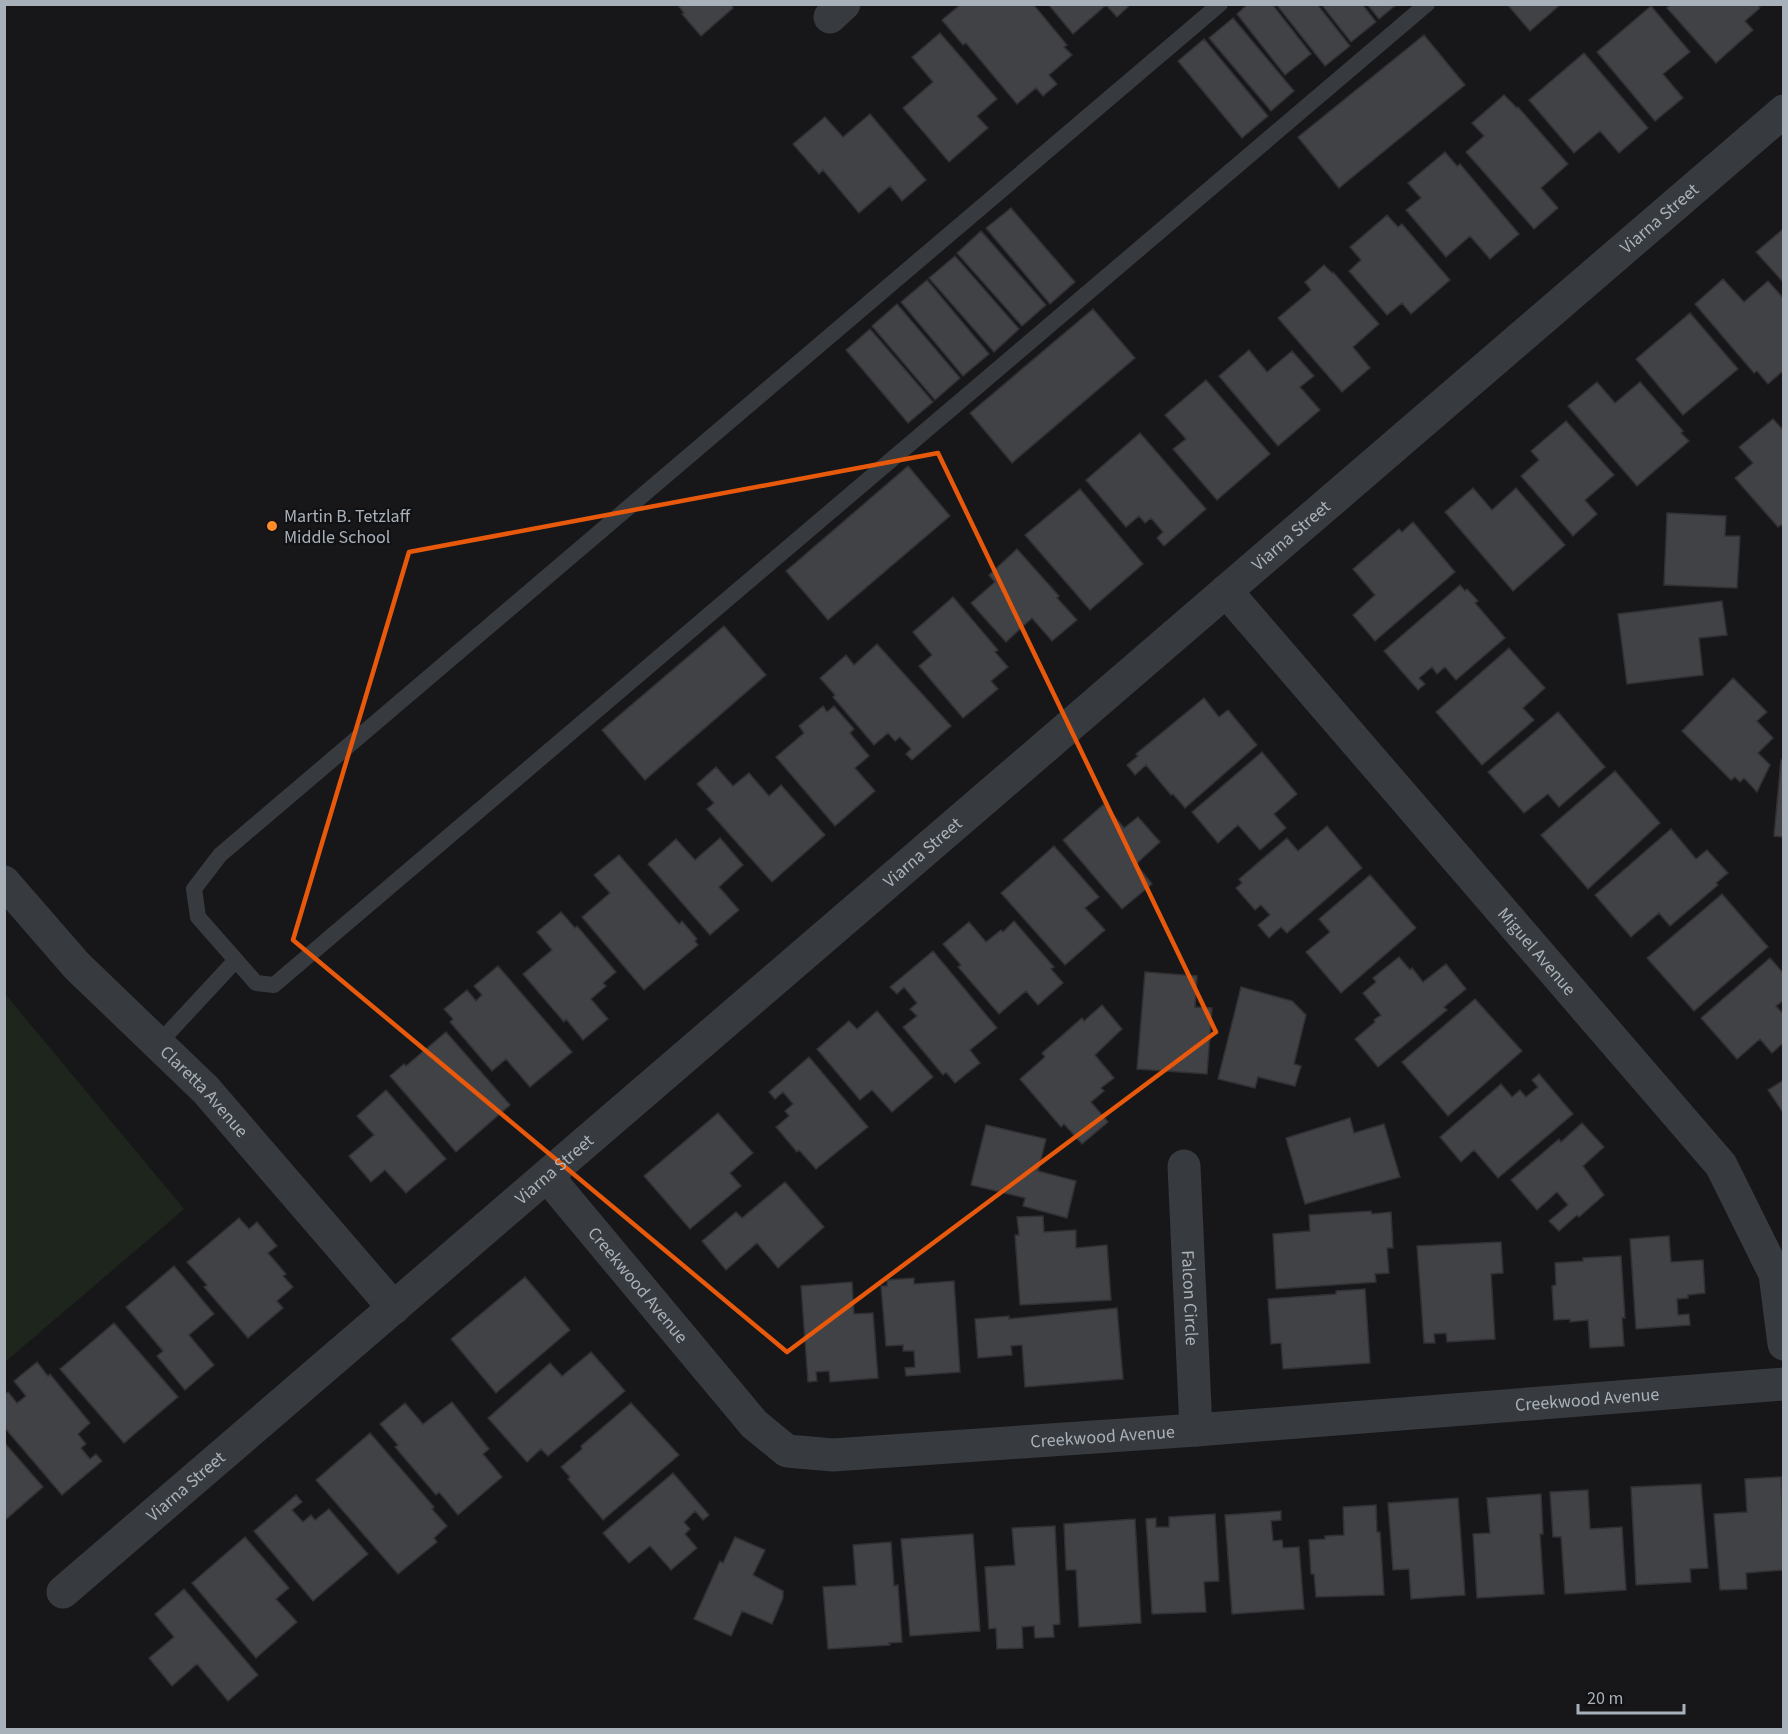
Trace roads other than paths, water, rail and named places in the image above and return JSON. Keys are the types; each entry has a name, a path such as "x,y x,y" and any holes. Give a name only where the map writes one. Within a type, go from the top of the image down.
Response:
{"street":[{"name":"Viarna Street","path":"63,1592 1784,111"},
{"name":"Miguel Avenue","path":"1226,591 1721,1165 1775,1274 1784,1344"},
{"name":"Claretta Avenue","path":"4,882 77,966 206,1090 394,1308"},
{"name":"Falcon Circle","path":"1184,1166 1197,1430"},
{"name":"Creekwood Avenue","path":"547,1176 754,1424 787,1451 833,1455 1197,1430 1784,1384"}],"lane":[{"path":"1220,4 220,855 194,889 198,917 256,983 274,985 1427,4"},
{"path":"158,1044 236,960"}],"place":[{"name":"Martin B. Tetzlaff Middle School","path":"272,526"}]}
